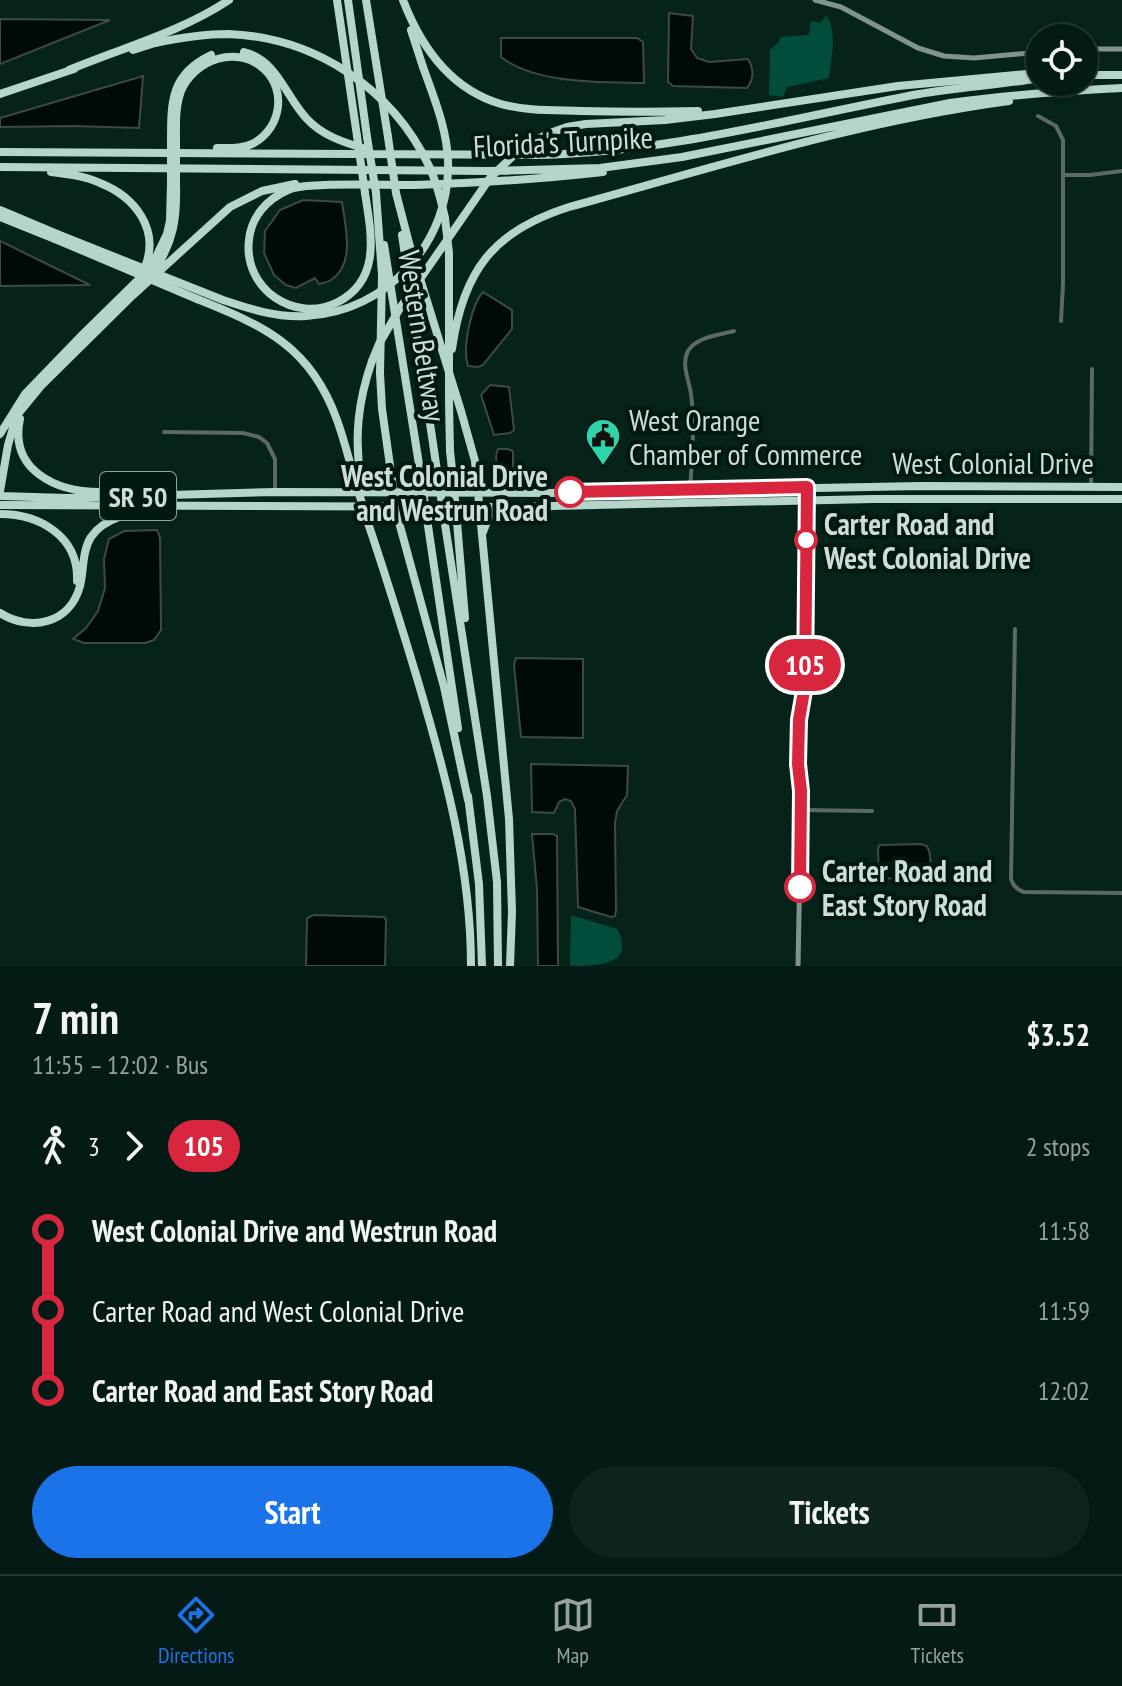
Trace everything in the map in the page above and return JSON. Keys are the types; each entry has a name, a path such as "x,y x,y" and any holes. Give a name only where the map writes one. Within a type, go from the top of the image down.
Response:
{"highway":[{"path":"0,94 156,40 229,0"},
{"path":"337,0 362,137 371,251 360,283 343,299 324,307 299,308 279,301 263,287 250,262 249,240 257,216 269,201 292,188 344,184"},
{"name":"Western Beltway","path":"348,0 362,137 376,193 468,800 479,884 482,966"},
{"name":"Western Beltway","path":"366,0 492,839 497,882 498,966"},
{"path":"0,217 223,300 280,316 308,316 338,311 367,300 393,283 415,262 432,234 443,206 448,164 441,120 402,0"},
{"path":"402,0 429,53 444,70 461,84 500,103 526,108 603,112 714,111 779,104"},
{"path":"156,40 201,35 250,36 297,47 343,69 386,103 410,132 430,168 445,218 449,253 450,451 465,651"},
{"path":"132,296 168,248 175,223 171,105 177,86 184,74 209,55 240,52 256,56 270,67 307,120 319,130 344,143 383,154"},
{"path":"154,153 240,148 258,141 272,125 278,108 272,79 257,63 239,57 221,58 201,66 188,78 178,98 174,140"},
{"path":"358,480 357,418 361,396 379,344 400,308 484,186 518,151 547,134 586,124 665,120 898,86 1026,74"},
{"path":"1098,75 1122,75"},
{"name":"Florida's Turnpike","path":"0,152 548,155 636,148 735,133 919,94 1026,78"},
{"name":"Florida's Turnpike","path":"1098,89 1122,88"},
{"name":"Florida's Turnpike","path":"0,167 528,171 600,168 682,157 916,109 1026,94"},
{"path":"449,401 452,349 460,305 486,256 518,228 548,213 851,129 1035,96"},
{"path":"0,491 13,428 23,408 41,386 132,296 236,203 262,191 296,184 446,184 599,173 682,157"},
{"path":"27,168 73,175 103,184 138,211 146,222 150,244 145,267 133,284"},
{"path":"0,434 25,394 141,277 155,259 167,234 174,183"},
{"path":"376,193 382,275 382,409 395,507 444,687 468,800"},
{"path":"396,193 475,461 509,819 510,966"},
{"path":"0,210 255,324 300,356 314,374 337,420 358,480 447,782 465,876 471,966"},
{"path":"23,408 18,431 20,450 30,466 53,483 86,492 164,490 196,494"},
{"path":"0,470 12,415"},
{"path":"946,499 980,493 988,485"},
{"name":"West Colonial Drive","path":"0,491 67,498 275,492 591,492 988,485 1122,487"},
{"path":"1015,498 1021,491 1047,486"},
{"path":"689,502 700,494 719,489"},
{"path":"677,502 690,490"},
{"path":"0,611 21,623 32,624 43,623 67,610 77,594 90,540 114,518 148,512 264,503 275,492"},
{"path":"554,506 560,499 591,492"},
{"path":"278,508 289,497 312,493"},
{"name":"West Colonial Drive","path":"0,505 503,507 807,500 1122,499"},
{"path":"482,537 489,516 503,507"},
{"path":"0,514 23,515 50,528 68,546 77,572 71,598 50,617 23,619 0,611"}],"street":[{"path":"815,0 841,7 918,48 944,56 974,58 1026,53"},
{"path":"1098,49 1122,49"},
{"path":"1038,116 1060,129 1063,140 1061,321"},
{"path":"1063,175 1122,171"},
{"path":"690,490 692,411 685,365 687,353 702,339 734,331"},
{"path":"1091,486 1092,369"},
{"path":"164,432 243,433 259,437 267,443 275,459 275,492"},
{"path":"798,966 801,810 798,749 805,685 807,487"},
{"path":"1015,629 1012,884 1024,892 1122,893"},
{"path":"801,810 872,811"}],"green space":[{"path":"826,16 833,37 829,78 787,87 783,97 769,95 770,50 781,37 809,35 811,21 820,23"},
{"path":"571,915 617,929 622,944 620,955 601,964 570,966"}],"shaded area":[{"path":"669,13 693,16 691,49 697,58 709,62 748,59 752,74 747,88 673,86 668,82"},
{"path":"0,19 110,20 0,64"},
{"path":"501,38 637,38 643,42 644,83 570,80 532,72 501,57"},
{"path":"143,76 139,128 0,127 0,118"},
{"path":"303,200 342,202 347,244 344,264 331,280 319,284 315,278 296,288 286,285 274,275 264,253 265,231 280,210"},
{"path":"0,241 90,285 0,286"},
{"path":"483,292 512,310 512,329 483,365 468,366 466,349 469,328"},
{"path":"490,385 509,387 514,430 510,433 494,435 481,395"},
{"path":"498,449 513,451 511,476 503,477 499,471 496,459"},
{"path":"157,530 160,538 161,630 154,640 145,643 84,643 73,639 98,611 105,588 104,559 109,539 124,531"},
{"path":"516,658 583,659 583,738 521,737 514,665"},
{"path":"531,764 628,766 627,795 617,811 615,823 615,916 578,907 575,809 571,801 565,799 559,802 554,813 532,812"},
{"path":"532,834 557,836 558,966 538,966 537,889"},
{"path":"880,845 927,846 930,858 925,876 879,877"},
{"path":"314,915 384,917 385,966 306,966 307,918"}],"bus line":[{"name":"105","path":"570,492 807,487 805,685 799,720 798,764 801,791 800,887"}],"place":[{"name":"West Orange Chamber of Commerce","path":"603,467"},
{"name":"West Colonial Drive and Westrun Road","path":"570,492"},
{"name":"Carter Road and West Colonial Drive","path":"806,540"},
{"name":"Carter Road and East Story Road","path":"800,887"}]}
